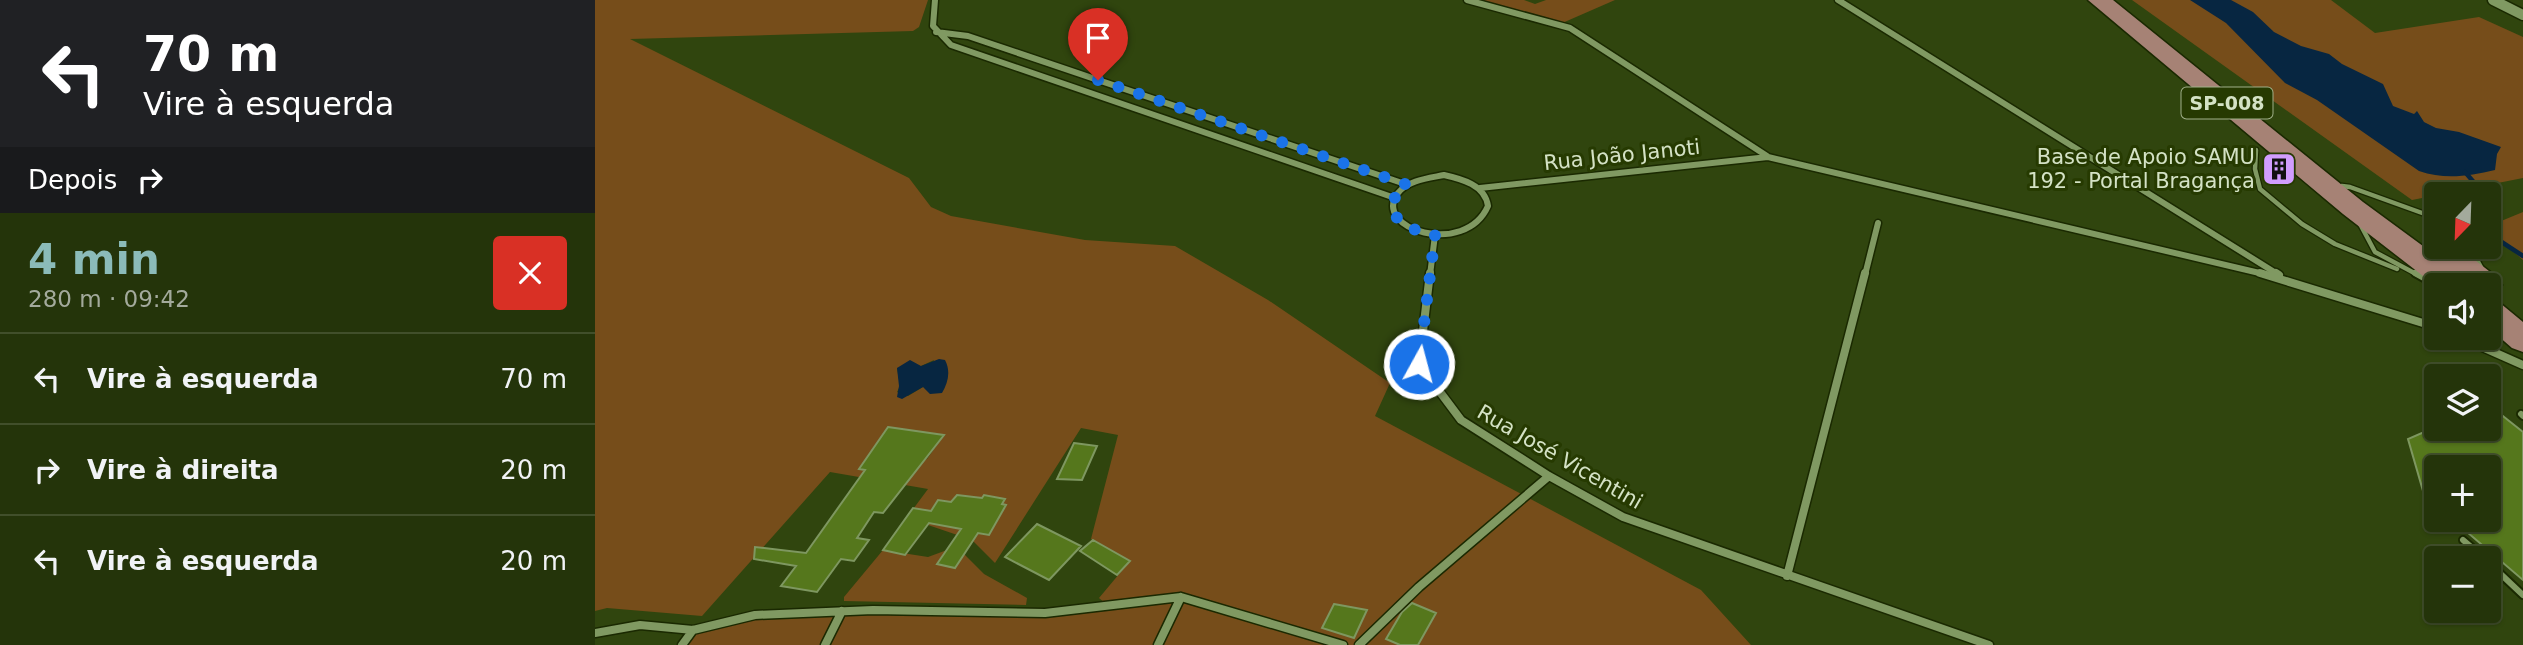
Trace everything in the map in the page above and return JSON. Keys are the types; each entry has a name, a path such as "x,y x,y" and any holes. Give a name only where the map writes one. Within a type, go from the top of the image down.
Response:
{"main road":[{"name":"SP-008","path":"2099,0 2364,203 2424,238"},
{"name":"SP-008","path":"2117,0 2364,203 2442,273"},
{"name":"SP-008","path":"2450,259 2465,273"},
{"name":"SP-008","path":"2501,310 2523,340"}],"street":[{"path":"935,0 930,23 935,32 951,45 1395,198"},
{"path":"1467,0 1570,28 1768,157 2285,279 2424,323"},
{"path":"1838,0 2285,279"},
{"path":"2493,0 2523,15"},
{"path":"935,32 968,36 1408,185"},
{"name":"Rua João Janoti","path":"1480,188 1768,157"},
{"path":"1428,176 1459,177 1480,188 1486,196 1487,205 1483,215 1464,230 1435,235 1405,227 1396,219 1392,208 1395,198 1408,185 1428,176"},
{"path":"1787,576 1878,223"},
{"name":"Rua José Vicentini","path":"1435,235 1419,364 1461,420 1549,476 1623,517 1989,645"},
{"path":"2489,350 2523,365"},
{"path":"1359,645 1419,587 1549,476"},
{"path":"1158,645 1181,597"},
{"path":"595,633 640,625 694,630 755,615 842,611 1045,613 1181,597 1220,606 1343,645"},
{"path":"825,645 842,611"},
{"path":"682,645 694,630"}],"lane":[{"path":"2256,150 2255,169 2260,189 2302,224 2335,244 2424,279"},
{"path":"2368,258 2376,255 2364,203 2342,186 2364,203 2424,216"},
{"path":"2375,252 2414,275"},
{"path":"2463,540 2470,546"},
{"path":"2501,574 2523,595"}],"shaded area":[{"path":"595,0 928,0 919,27 913,31 630,39 909,178 931,207 951,216 1085,240 1175,246 1268,300 1390,383 1375,416 1701,590 1751,645 682,645 693,630 755,615 842,611 1045,613 1106,604 1099,598 1130,561 1091,539 1118,435 1081,428 995,563 972,540 928,525 929,523 989,535 1006,506 1002,504 1005,499 984,495 982,498 957,495 951,502 938,500 931,511 902,524 928,489 830,472 702,616 607,608 595,611","holes":["934,360 923,387 908,396 897,392 900,386 897,368 921,366","888,427 944,435 927,459 882,472 859,469"]},
{"path":"1473,0 1524,0 1535,4 1546,0 1615,0 1560,24"},
{"path":"2132,0 2331,0 2375,33 2479,17 2523,37 2523,178 2501,182 2424,182 2424,198 2412,200"},
{"path":"2523,212 2523,260 2501,241 2501,221"},
{"path":"883,550 928,557 947,550 964,554 984,574 1027,598 1026,605 844,601 844,597"}],"water":[{"path":"2190,0 2231,0 2253,12 2274,32 2301,46 2329,54 2342,64 2383,84 2393,106 2414,114 2417,111 2424,122 2436,128 2459,132 2501,147 2497,154 2495,170 2457,176 2419,171 2317,100 2285,83 2226,23"},
{"path":"939,359 945,360 948,368 942,393 930,394 923,387 902,399 897,397 897,368 910,360 921,366"}],"building":[{"path":"2501,415 2523,432 2523,580 2501,561 2501,546 2483,546 2467,532 2501,532 2501,455 2424,455 2424,494 2408,439 2424,432 2424,441 2501,441"},
{"path":"888,427 944,435 883,513 874,512 857,538 869,540 854,561 841,559 817,592 781,586 796,566 754,559 755,547 806,553 865,470 859,469"},
{"path":"1074,443 1097,446 1082,480 1057,479"},
{"path":"957,495 982,498 984,495 1005,499 1002,504 1006,505 989,535 978,533 955,568 937,564 961,529 929,523 905,555 883,550 913,508 931,511 938,500 951,502"},
{"path":"1037,524 1081,546 1049,580 1005,557"},
{"path":"1093,540 1130,561 1117,575 1080,551"},
{"path":"1412,603 1436,613 1418,645 1400,645 1386,639 1402,612"},
{"path":"1334,604 1367,610 1354,638 1322,628"}],"waterway":[{"path":"2465,172 2474,182"},
{"path":"2501,242 2523,256"}],"place":[{"name":"Base de Apoio SAMU 192 - Portal Bragança","path":"2279,169"}],"route":[{"path":"1098,80 1408,185 1395,198 1392,208 1396,219 1405,227 1419,233 1435,235 1419,364"}]}
